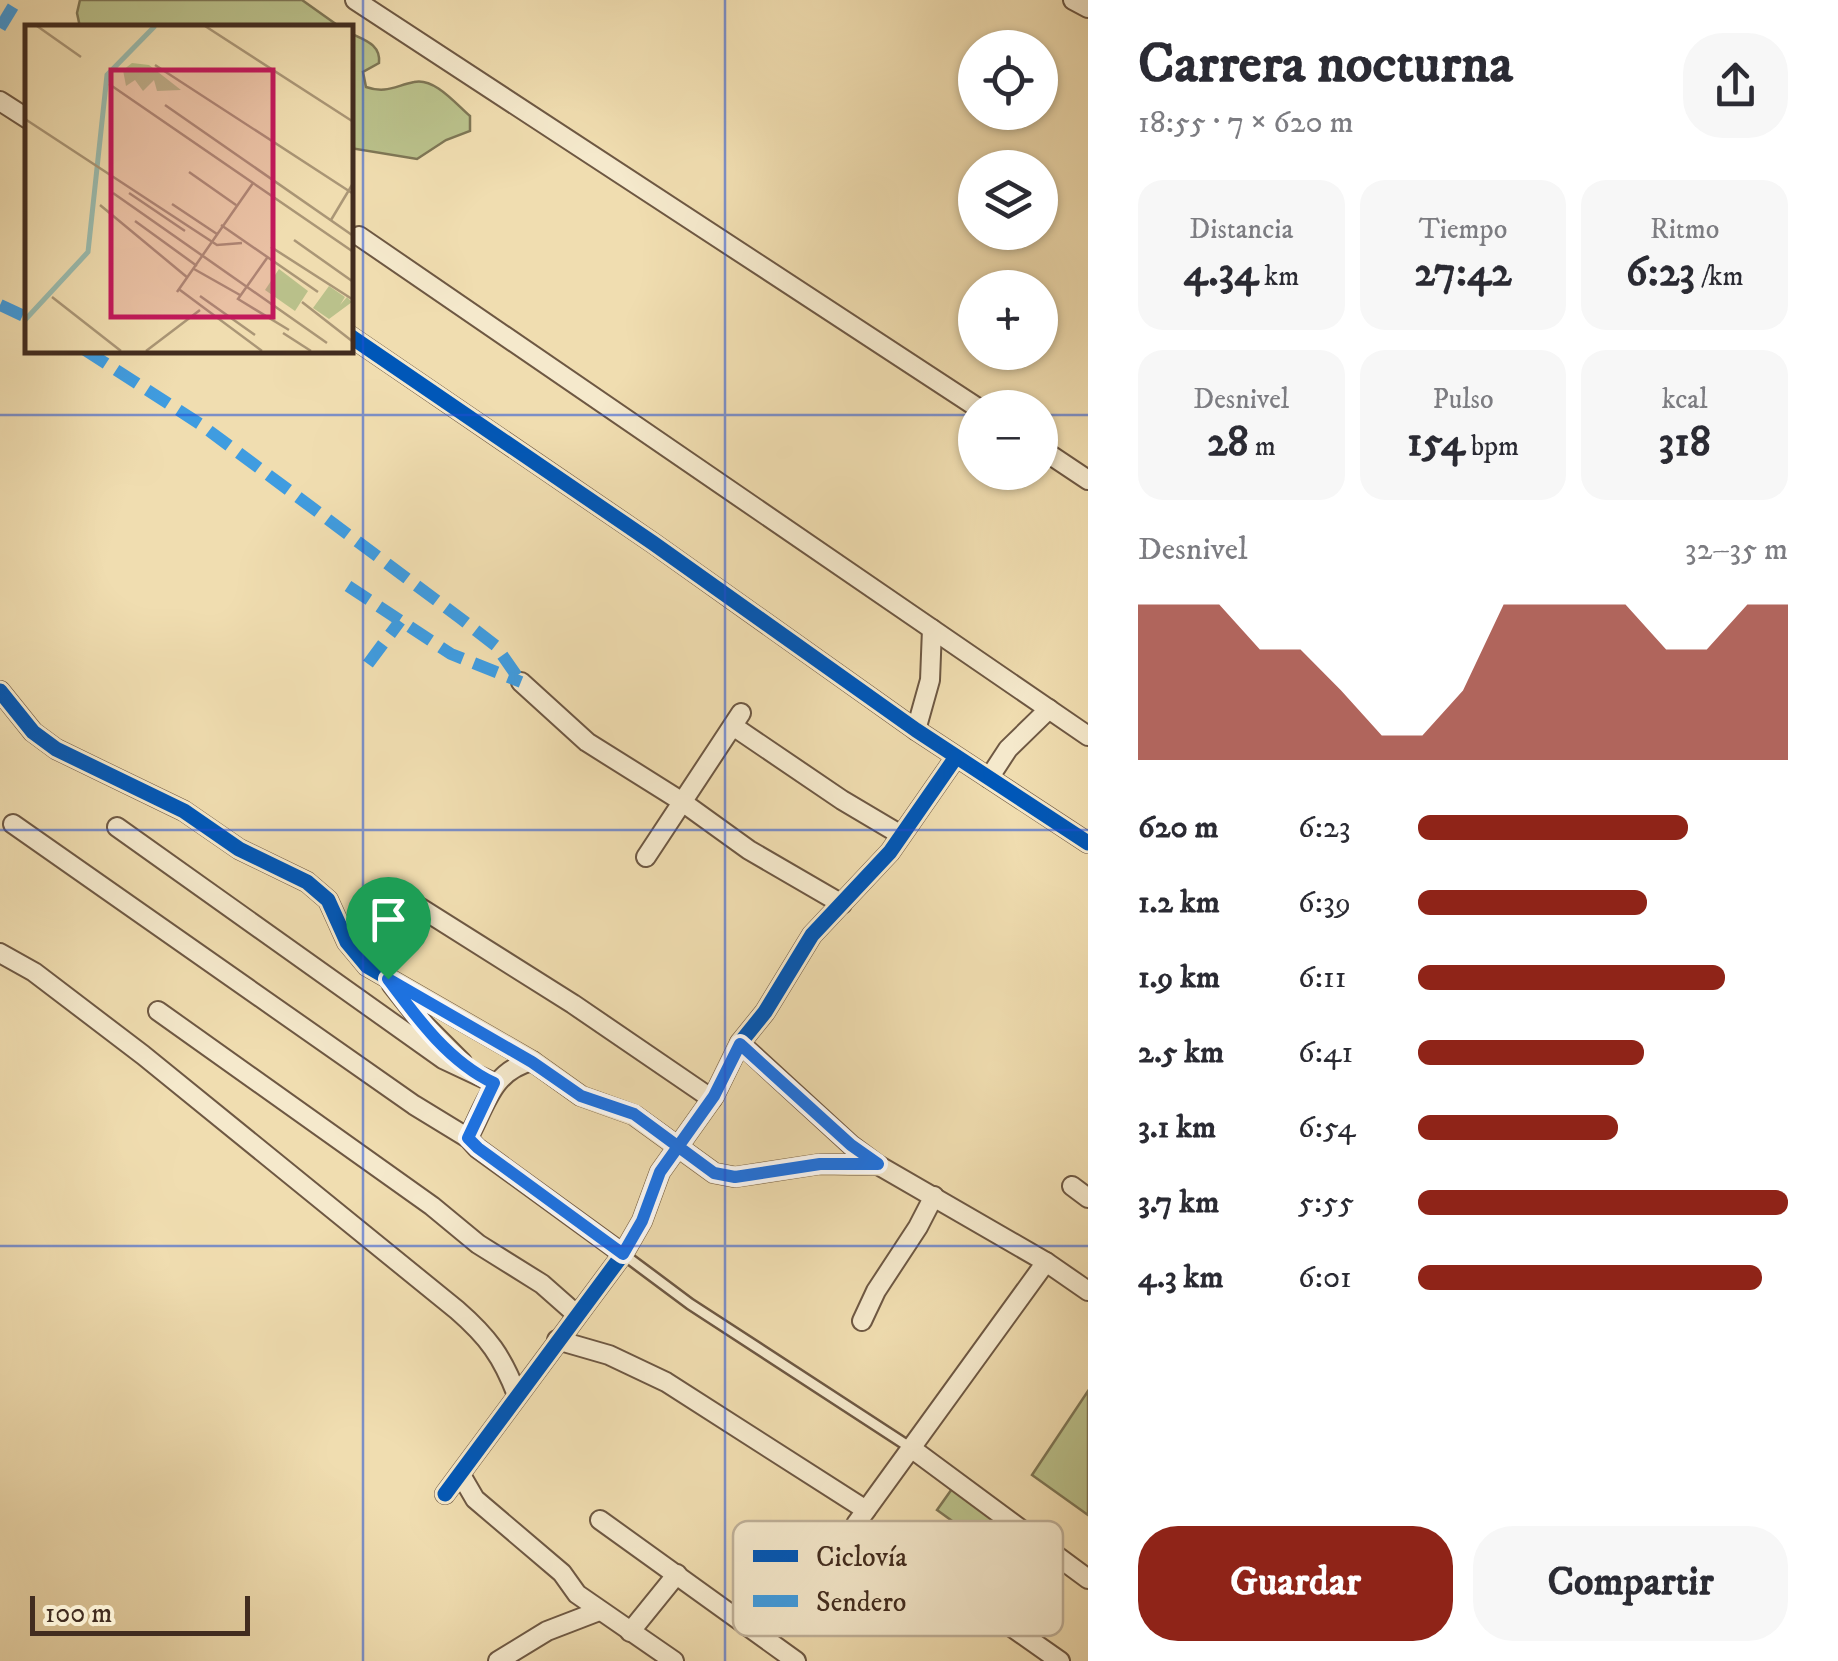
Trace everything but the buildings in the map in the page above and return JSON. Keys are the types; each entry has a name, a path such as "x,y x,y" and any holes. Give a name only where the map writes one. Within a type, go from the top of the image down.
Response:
{"street":[{"path":"355,0 958,395"},
{"path":"1073,0 1088,8"},
{"path":"0,102 25,118"},
{"path":"359,236 1088,736"},
{"path":"352,337 653,543 916,730 1088,843"},
{"path":"1058,460 1088,480"},
{"path":"916,730 930,680 932,629"},
{"path":"521,682 587,742 681,801 749,850 842,904"},
{"path":"0,692 33,732 56,749 184,811 239,849 307,882 328,900 347,942 367,966 532,1062 581,1096 634,1114 714,1173 735,1177 820,1164 878,1164"},
{"path":"989,778 1020,734 1049,709"},
{"path":"646,857 737,720 842,800 901,835"},
{"path":"445,1494 623,1254 642,1221 660,1172 712,1099 740,1044 765,1012 812,935 901,835 956,757"},
{"path":"14,824 399,1094 468,1138 623,1254"},
{"path":"117,827 443,1059 494,1083"},
{"path":"408,900 573,1004 712,1099"},
{"path":"0,953 34,972 143,1056 457,1310 488,1338 506,1365 517,1395"},
{"path":"388,979 418,1019 472,1073"},
{"path":"158,1011 432,1206 478,1244 542,1284 576,1314"},
{"path":"740,1044 851,1145 1088,1291"},
{"path":"468,1138 494,1083 512,1067 532,1062"},
{"path":"1072,1186 1088,1198"},
{"path":"862,1321 934,1196"},
{"path":"858,1521 1046,1262"},
{"path":"557,1340 609,1355 666,1382 866,1510"},
{"path":"911,1448 1010,1521"},
{"path":"461,1475 475,1499 562,1573 578,1594 674,1661"},
{"path":"600,1520 733,1615"},
{"path":"1063,1560 1088,1579"},
{"path":"630,1632 676,1574"},
{"path":"498,1661 547,1630 600,1611"},
{"path":"762,1636 796,1661"},
{"path":"1024,1636 1060,1661"}],"lane":[{"path":"623,1254 690,1304 911,1448"}],"green space":[{"path":"80,0 302,0 337,25 80,25"},
{"path":"352,34 370,44 379,57 379,63 363,72 366,87 385,90 422,82 444,93 470,116 470,131 446,140 417,159 352,148"},
{"path":"1088,1391 1088,1515 1032,1475"},
{"path":"954,1486 1002,1521 952,1521 937,1510"}],"marked path":[{"path":"0,28 17,0"},
{"path":"0,305 25,317"},
{"path":"88,352 200,424 460,618 496,646 521,682"},
{"path":"348,586 451,654 521,682"},
{"path":"368,664 400,621"}],"cycle path":[{"path":"352,337 653,543 916,730 1088,843"},
{"path":"0,691 33,732 56,749 184,811 239,849 307,882 328,900 347,942 367,966 532,1061 581,1096 634,1115 714,1173 735,1177 820,1164 878,1165"},
{"path":"445,1494 623,1254 642,1221 660,1172 714,1096 740,1043 765,1012 812,935 890,852 956,757"}],"route":[{"path":"388,979 418,1019 472,1073 494,1083 468,1138 623,1254 642,1221 660,1172 677,1148 684,1136 714,1096 740,1044 851,1145 878,1164 820,1164 735,1177 714,1173 677,1148 634,1114 581,1096 532,1062 388,979"}]}
